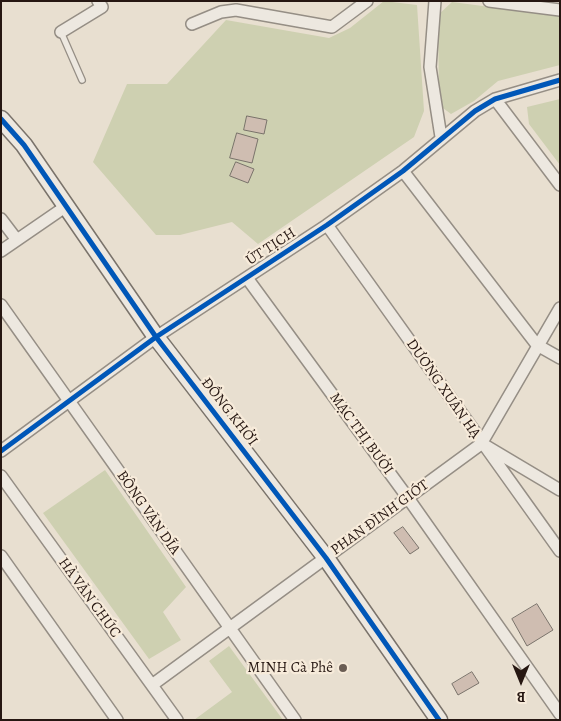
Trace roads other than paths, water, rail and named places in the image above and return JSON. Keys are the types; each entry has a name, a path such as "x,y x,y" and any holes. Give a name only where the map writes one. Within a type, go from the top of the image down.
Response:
{"street":[{"path":"61,32 102,7 98,1"},
{"path":"192,24 222,12 236,10 332,27 367,1"},
{"path":"435,1 430,67 442,137"},
{"path":"489,1 560,10"},
{"name":"ÚT TỊCH","path":"1,451 156,337 327,226 403,171 442,137 495,99 560,80"},
{"path":"495,99 560,185"},
{"name":"ĐỒNG KHỞI","path":"1,119 24,145 156,337 326,558 439,720"},
{"path":"403,171 537,344 560,358"},
{"path":"1,251 65,207"},
{"path":"1,219 17,240"},
{"name":"DƯƠNG XUÂN HẠ","path":"327,226 481,444 560,551"},
{"name":"MẠC THỊ BƯỞI","path":"247,278 408,498 560,714"},
{"name":"BÔNG VĂN DĨA","path":"1,305 295,720"},
{"name":"PHAN ĐÌNH GIÓT","path":"152,685 481,444 537,344 560,308"},
{"path":"481,444 560,490"},
{"name":"HÀ VĂN CHÚC","path":"1,476 178,720"},
{"path":"1,556 117,720"}],"lane":[{"path":"61,32 82,80"}],"place":[{"name":"MINH Cà Phê","path":"343,668"}]}
